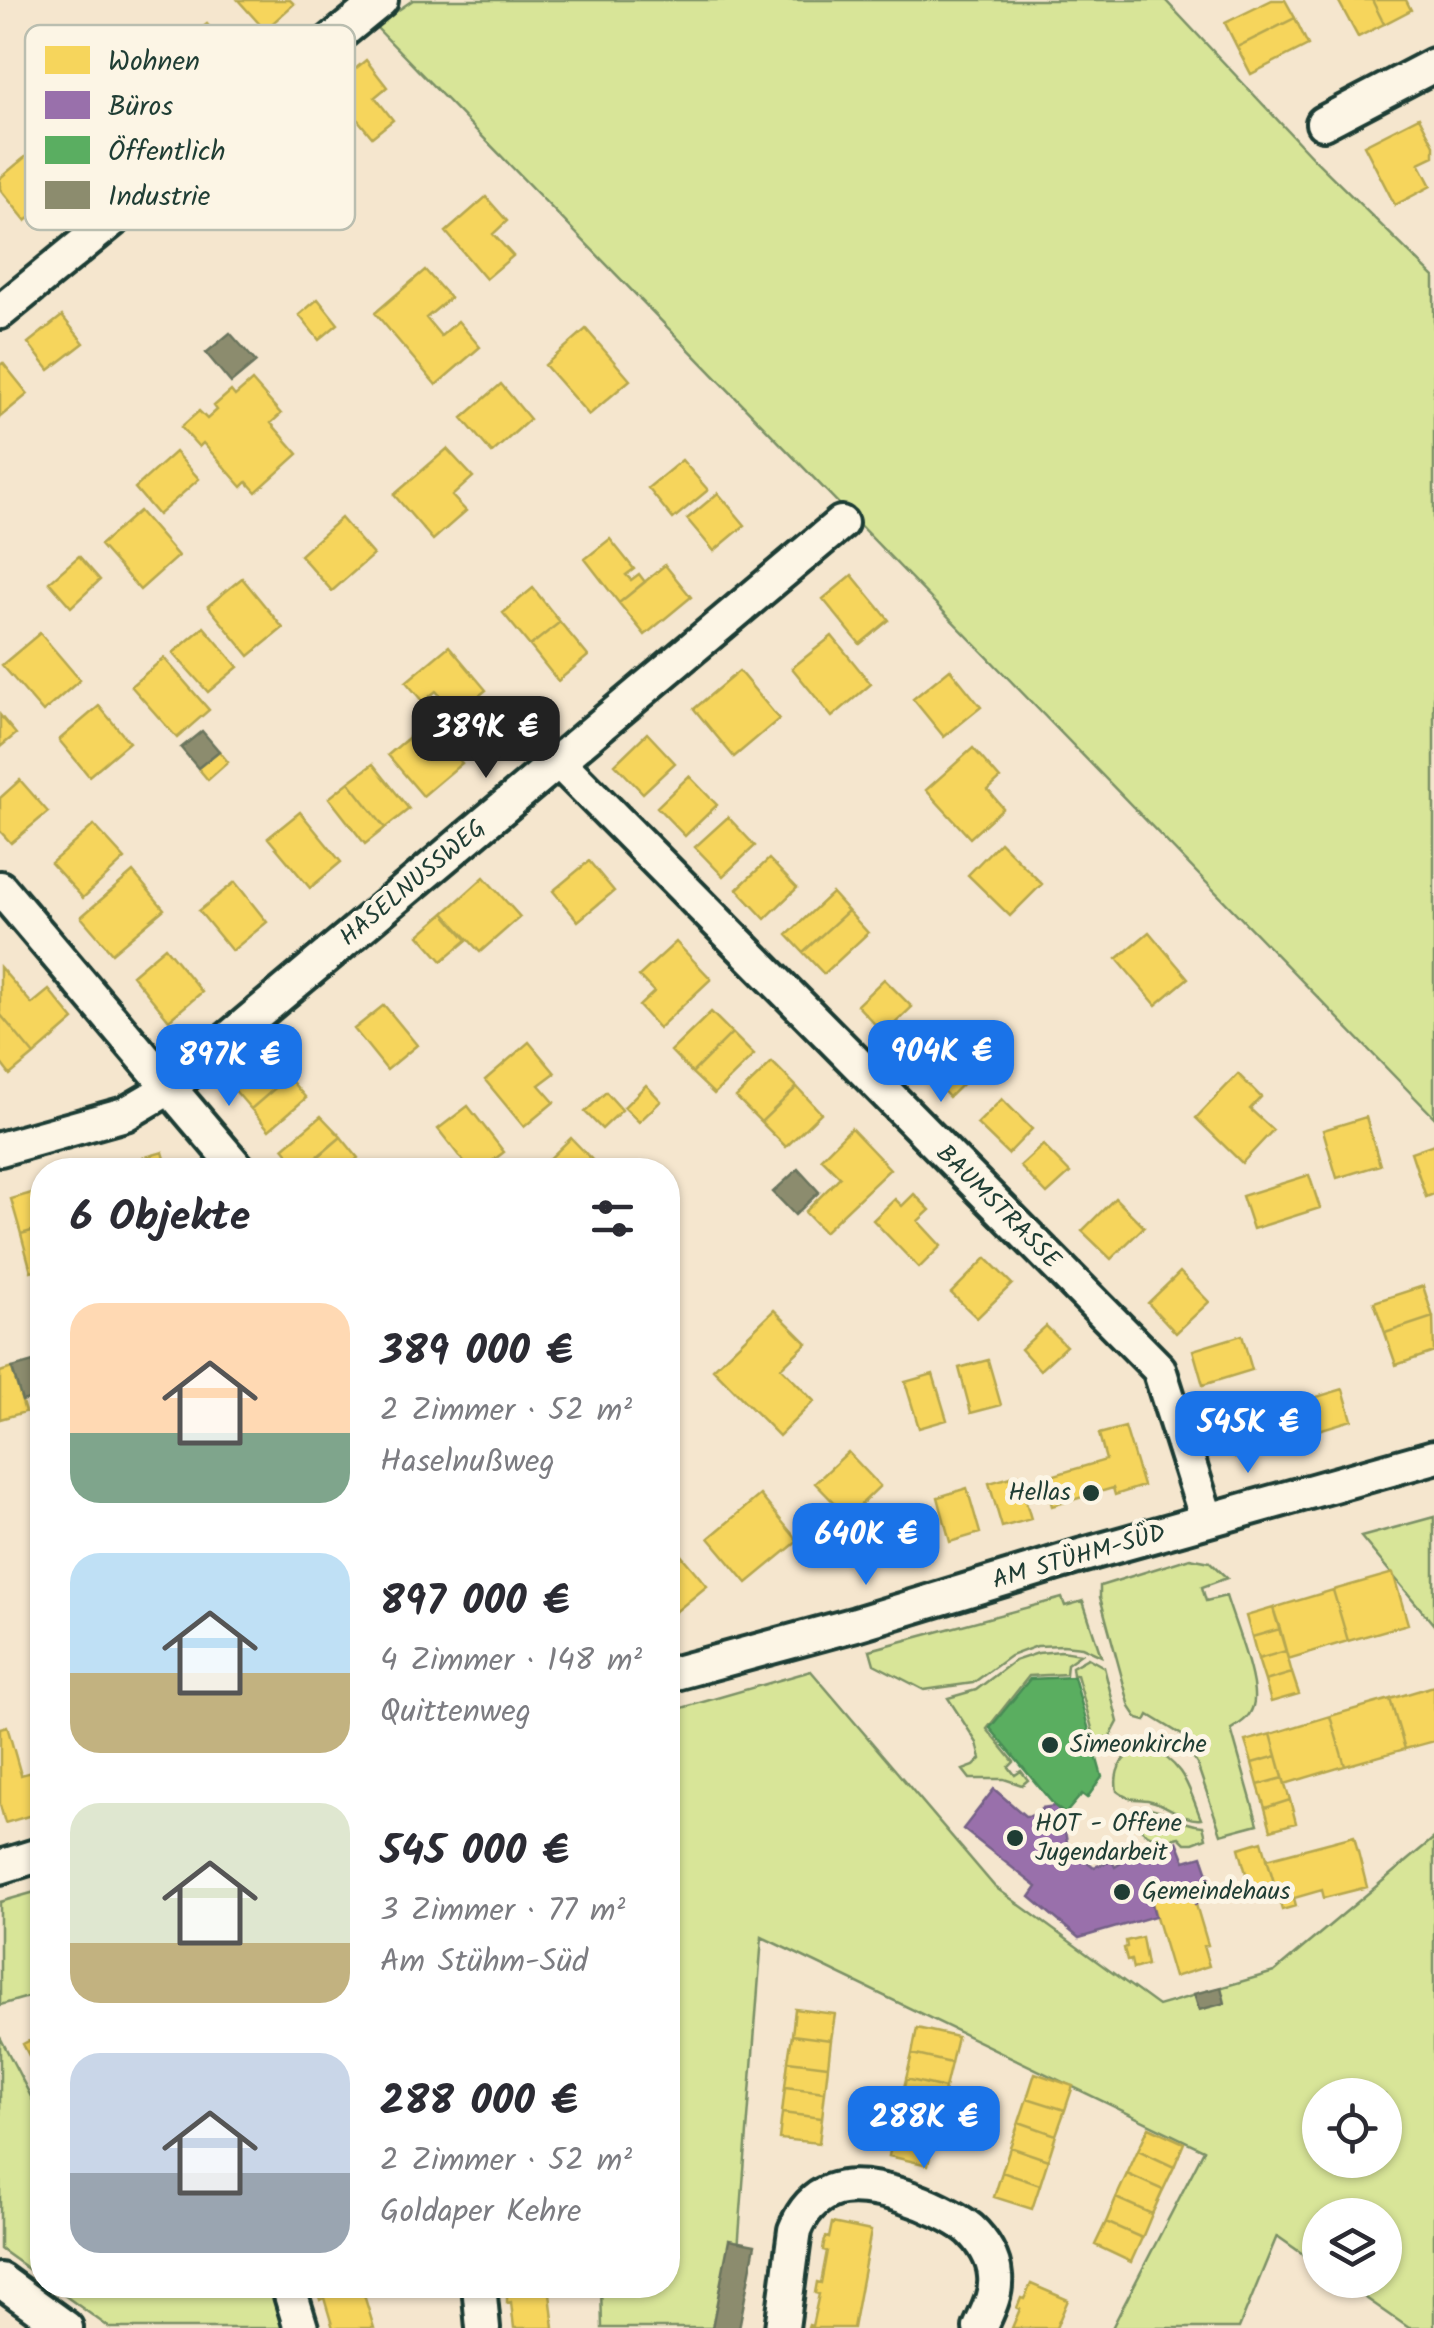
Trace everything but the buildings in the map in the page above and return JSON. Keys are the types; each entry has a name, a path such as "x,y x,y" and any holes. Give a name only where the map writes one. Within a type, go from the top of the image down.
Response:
{"street":[{"path":"344,25 370,3"},
{"path":"1323,123 1434,65"},
{"path":"0,312 98,230"},
{"name":"HASELNUSSWEG","path":"0,1150 125,1114 171,1087 841,523"},
{"name":"BAUMSTRASSE","path":"558,761 1159,1370 1207,1520"},
{"path":"0,888 230,1158"},
{"name":"AM STÜHM-SÜD","path":"680,1672 1434,1457"},
{"path":"0,1867 30,1858"},
{"path":"782,2328 800,2217 815,2200 834,2190 864,2187 910,2198 931,2208 969,2228 983,2244 996,2276 992,2300 980,2328"},
{"path":"0,2280 66,2328"},
{"path":"292,2298 302,2328"},
{"path":"481,2298 484,2328"}],"green space":[{"path":"413,0 1165,0 1317,162 1434,277 1434,1117 375,26"},
{"path":"1434,1517 1434,1625 1361,1537"},
{"path":"1190,1558 1210,1562 1227,1578 1202,1587 1206,1601 1226,1596 1253,1683 1253,1706 1244,1720 1231,1729 1258,1824 1221,1834 1197,1764 1186,1747 1190,1740 1149,1715 1146,1721 1138,1719 1130,1707 1100,1597 1100,1586"},
{"path":"1062,1598 1065,1606 1083,1601 1101,1656 1082,1647 1037,1646 1010,1656 973,1683 924,1690 874,1664 870,1650"},
{"path":"1061,1651 1081,1654 1067,1664 1066,1674 1029,1676 987,1729 1014,1762 1009,1767 1015,1775 1021,1771 1028,1780 1022,1785 1004,1779 970,1779 963,1770 981,1759 977,1743 948,1698 976,1690 1014,1661"},
{"path":"1088,1658 1104,1667 1118,1722 1110,1737 1095,1739 1077,1675 1073,1675 1072,1667"},
{"path":"811,1671 995,1887 1158,2006 1274,1972 1434,1838 1434,2328 1409,2328 1366,2298 1402,2298 1402,2198 1302,2198 1302,2253 1277,2236 1239,2328 1112,2328 1204,2150 762,1937 732,2328 602,2328 601,2298 680,2298 680,1709"},
{"path":"1147,1746 1177,1768 1201,1819 1117,1791 1122,1762 1132,1752"},
{"path":"1141,1807 1203,1826 1206,1838 1185,1843 1179,1837 1149,1835 1135,1824 1135,1814"},
{"path":"30,1893 30,1996 0,2005 0,1902"},
{"path":"0,2037 30,2095 30,2270 0,2249"},
{"path":"68,2298 276,2298 286,2328 110,2328"}],"place":[{"name":"Hellas","path":"1091,1493"},
{"name":"Simeonkirche","path":"1050,1745"},
{"name":"HOT - Offene Jugendarbeit","path":"1015,1838"},
{"name":"Gemeindehaus","path":"1122,1892"}]}
